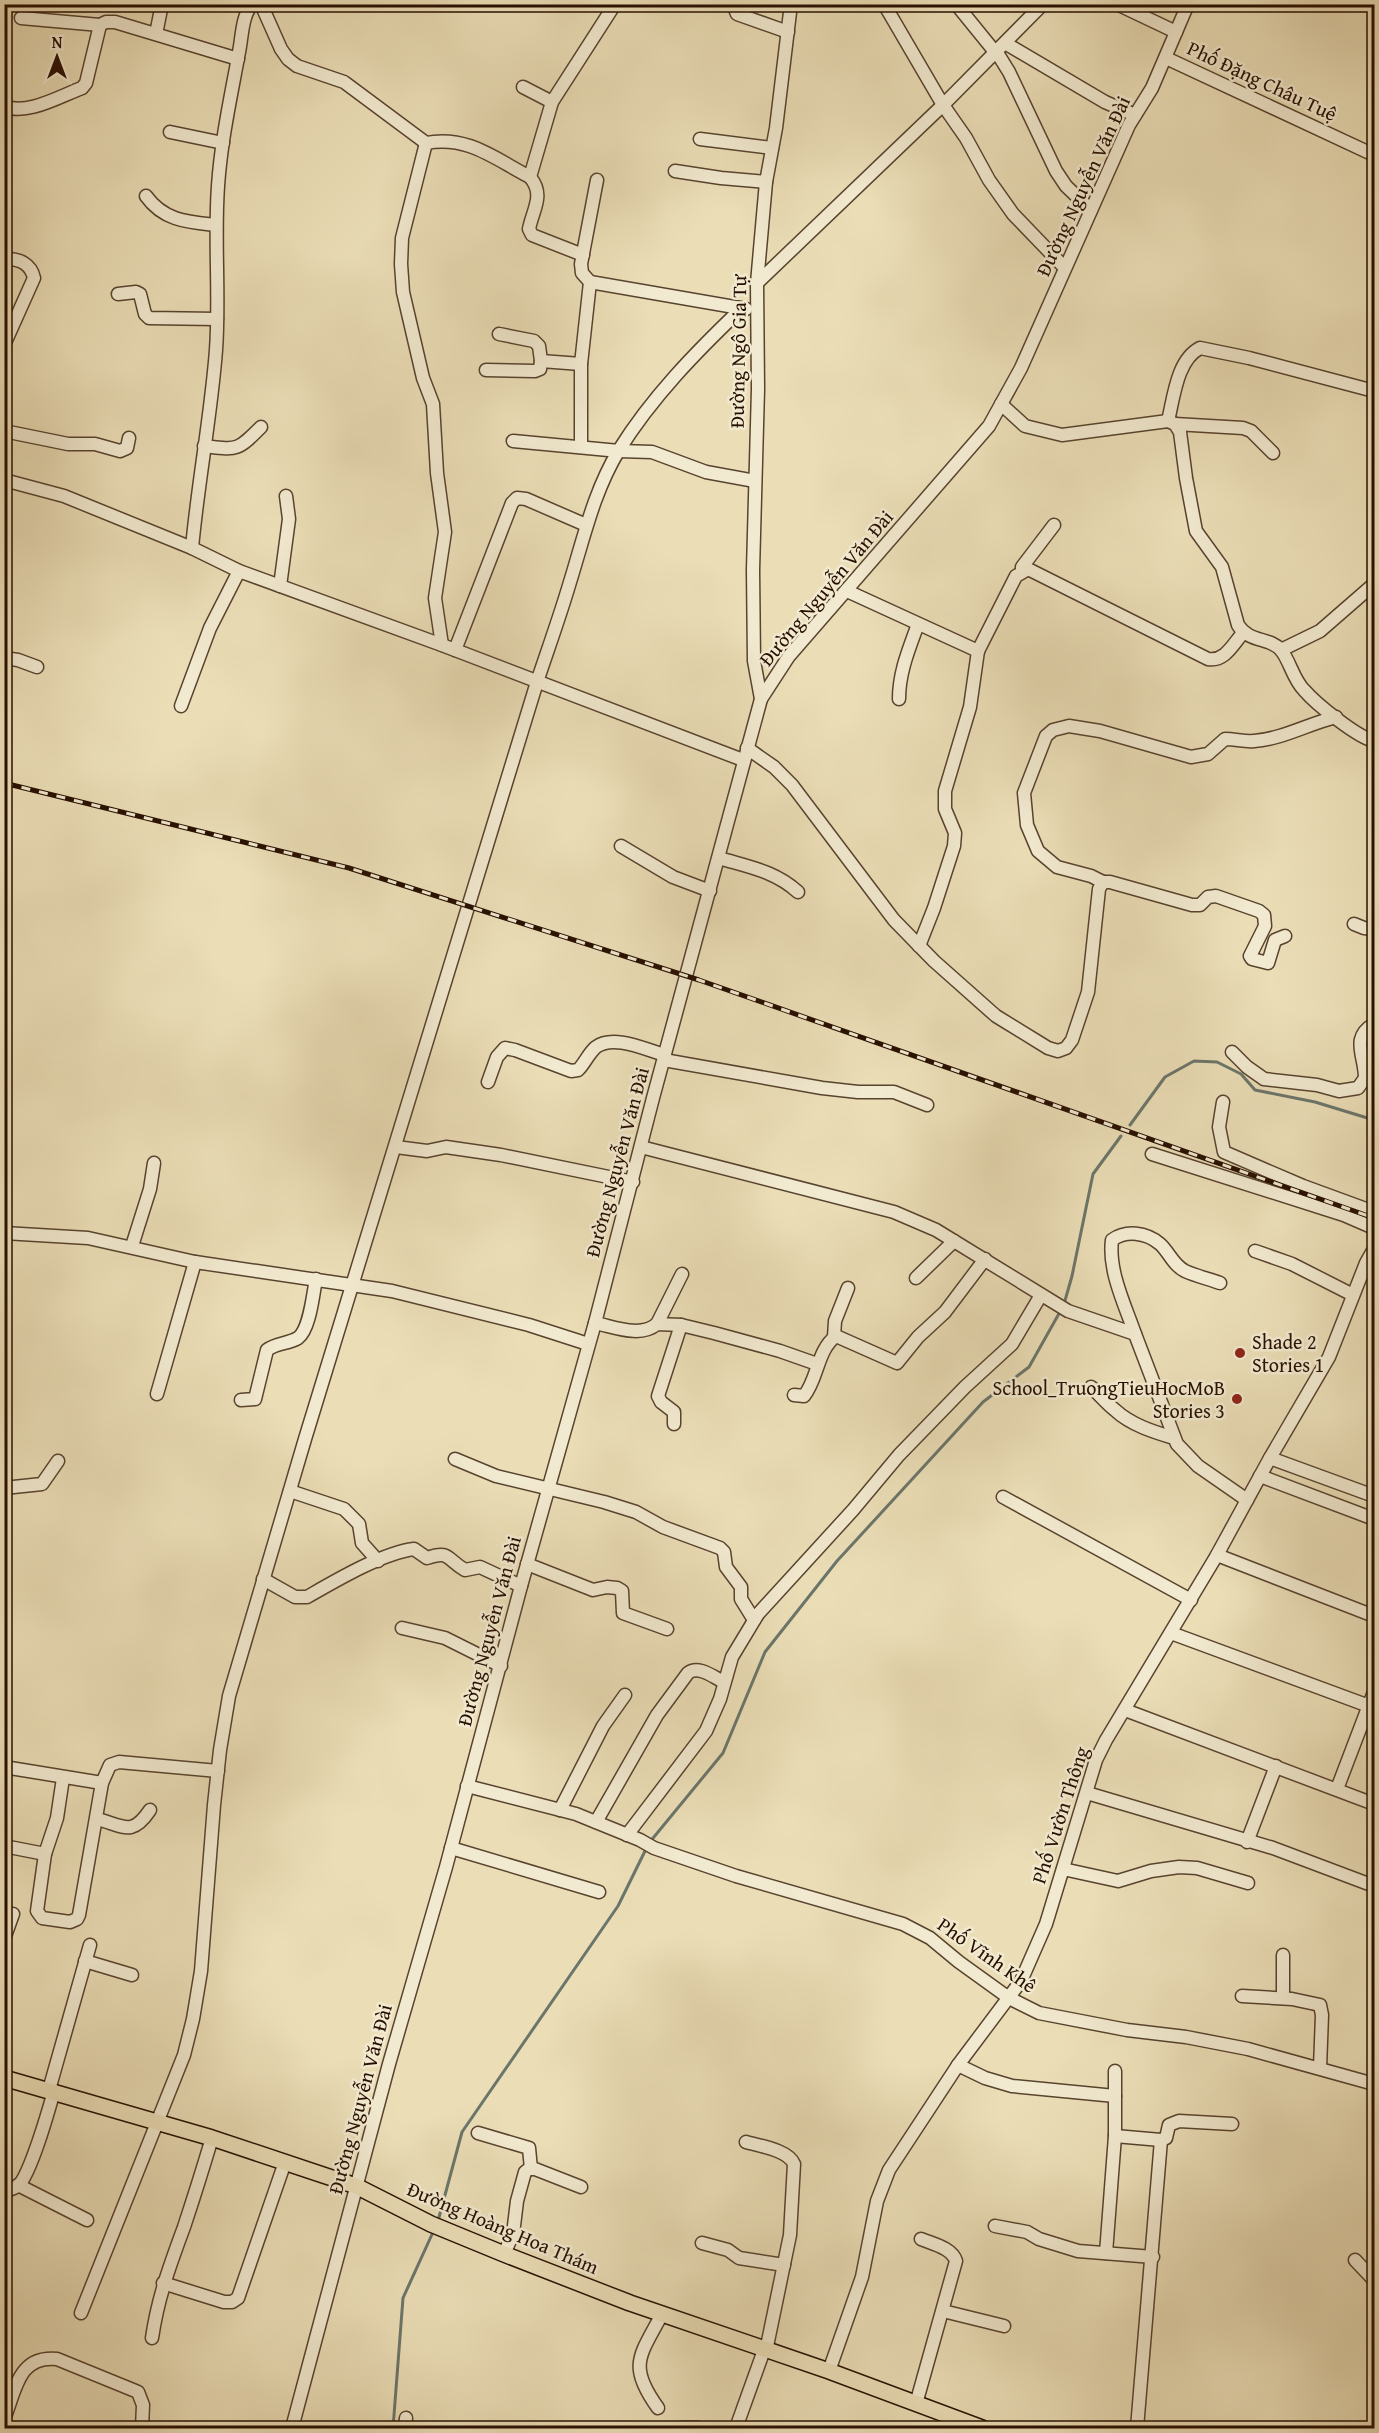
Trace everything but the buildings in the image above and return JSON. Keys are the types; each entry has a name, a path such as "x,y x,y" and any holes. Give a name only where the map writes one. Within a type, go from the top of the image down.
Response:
{"main road":[{"name":"Đường Hoàng Hoa Thám","path":"4,2078 212,2138 356,2186 436,2226 504,2254 662,2314 829,2371 982,2428"}],"street":[{"path":"156,34 162,4"},
{"path":"734,4 737,14 788,32"},
{"name":"Đường Ngô Gia Tự","path":"761,699 754,661 758,389 757,283 766,182 791,4"},
{"path":"884,4 943,105 1013,214 1065,268"},
{"path":"956,4 999,49 1135,115"},
{"path":"757,283 943,105 1043,4"},
{"path":"1117,4 1176,32"},
{"name":"Đường Nguyễn Văn Đài","path":"292,2428 388,2064 451,1848 466,1786 595,1323 761,699 789,656 989,426 1022,368 1090,210 1135,115 1166,58 1188,4"},
{"path":"192,548 211,407 217,319 216,225 223,143 238,59 253,5"},
{"path":"253,5 288,59 297,66 344,82 426,143 460,142 475,146 485,154 530,177 537,186 537,200 529,229 532,235 583,255"},
{"path":"530,177 552,102 611,6"},
{"path":"21,18 100,25 115,22 238,59"},
{"path":"4,106 17,110 29,108 82,88 86,83 100,25"},
{"path":"999,49 1056,171 1066,186 1090,210"},
{"name":"Phố Đặng Châu Tuệ","path":"1166,58 1374,155"},
{"path":"523,87 552,102"},
{"path":"170,132 223,143"},
{"path":"700,139 772,148"},
{"path":"426,143 402,238 401,264 403,292 423,378 433,404 437,473 445,532 435,598 442,645"},
{"path":"675,171 766,182"},
{"path":"597,180 583,255 582,273 590,282 756,311"},
{"path":"146,196 153,207 165,216 178,221 216,225"},
{"path":"4,259 24,262 30,267 34,278 4,345"},
{"path":"581,447 581,364 590,282"},
{"path":"118,294 136,292 140,294 145,314 149,318 217,319"},
{"path":"81,2313 157,2122 170,2095 184,2055 201,1971 218,1771 229,1696 586,525 601,485 619,451 666,387 741,309"},
{"path":"486,369 536,371 540,369 539,346 534,340 500,334"},
{"path":"1374,391 1249,358 1200,348 1191,353 1184,364 1176,388 1172,422 1180,432 1196,531 1222,567 1238,625 1243,633 1281,650 1303,690 1353,732 1374,741"},
{"path":"541,361 581,364"},
{"path":"1001,404 1025,426 1062,435 1172,422 1243,428 1251,431 1273,453"},
{"path":"204,446 236,449 261,427"},
{"path":"4,431 68,444 95,444 120,451 127,448 129,438"},
{"path":"513,441 652,452 706,472 755,481"},
{"path":"4,480 73,500 192,548 239,571 537,682 745,754 774,767 792,785 894,920 919,946 996,1016 1058,1052 1066,1048 1072,1040 1088,992 1099,889 1103,882"},
{"path":"280,586 289,519 286,496"},
{"path":"455,650 508,514 517,498 546,506 586,525"},
{"path":"1022,571 1022,567 1054,525"},
{"path":"919,946 954,846 955,833 945,808 945,791 970,707 978,651 1016,576 1028,569 1208,659 1223,657 1243,633"},
{"path":"181,706 210,628 239,571"},
{"path":"1281,650 1320,631 1374,584"},
{"path":"847,591 978,651"},
{"path":"899,699 899,680 918,624"},
{"path":"4,658 18,660 37,668"},
{"path":"1285,936 1275,940 1268,963 1263,963 1250,956 1265,926 1264,915 1259,911 1216,897 1208,897 1204,903 1196,905 1103,882 1091,876 1058,867 1038,851 1027,825 1024,793 1046,736 1053,730 1069,726 1100,731 1182,755 1199,757 1208,754 1226,739 1253,741 1278,736 1310,723 1336,717"},
{"path":"621,846 673,877 710,891"},
{"path":"719,858 771,873 785,880 798,892"},
{"path":"1354,924 1374,929"},
{"path":"1232,1053 1264,1079 1317,1085 1339,1091 1358,1088 1365,1078 1360,1039 1364,1030 1374,1024"},
{"path":"488,1082 497,1057 505,1048 572,1071 578,1070 589,1054 604,1043 616,1042 665,1057 822,1088 858,1092 894,1092 927,1105"},
{"path":"1223,1102 1219,1126 1224,1152 1303,1186 1374,1212"},
{"path":"396,1147 427,1151 446,1147 501,1155 633,1182"},
{"path":"641,1147 894,1212 936,1230 1068,1311 1135,1334"},
{"path":"1152,1154 1344,1215 1374,1228"},
{"path":"132,1246 150,1189 154,1163"},
{"path":"4,1233 88,1238 132,1246 195,1262 354,1284 413,1295 530,1325 588,1344"},
{"path":"1220,1282 1184,1270 1171,1259 1160,1244 1145,1236 1130,1233 1112,1240 1111,1252 1119,1288 1177,1444 1198,1466 1247,1500"},
{"path":"916,1278 954,1241"},
{"name":"Phố Vườn Thông","path":"829,2371 862,2277 877,2201 889,2170 958,2065 1021,1981 1046,1924 1096,1760 1191,1600 1329,1357 1366,1263 1374,1249"},
{"path":"1255,1251 1292,1264 1353,1295"},
{"path":"834,1337 841,1337 897,1363 918,1337 952,1304 986,1259"},
{"path":"157,1394 195,1262"},
{"path":"595,1323 628,1330 650,1330 657,1324 682,1274"},
{"path":"241,1400 251,1401 255,1398 267,1350 272,1346 296,1339 306,1329 316,1279"},
{"path":"794,1395 804,1396 808,1391 817,1364 834,1337 835,1321 848,1288"},
{"path":"466,1786 560,1810 627,1835 706,1731 720,1699 732,1657 754,1620 899,1455 957,1394 1012,1344 1041,1295"},
{"path":"657,1324 681,1325 780,1351 817,1364"},
{"path":"675,1424 674,1412 661,1402 658,1396 681,1325"},
{"path":"1091,1387 1131,1422 1174,1438"},
{"path":"1270,1458 1374,1496"},
{"path":"455,1459 496,1476 636,1512 663,1527 720,1548 724,1552 726,1567 741,1587 741,1599 754,1620"},
{"path":"4,1488 42,1484 58,1461"},
{"path":"1260,1476 1374,1519"},
{"path":"290,1491 344,1509 358,1524 362,1543 378,1561"},
{"path":"1003,1497 1191,1600"},
{"path":"263,1579 287,1594 302,1598 378,1561 408,1550 417,1551 423,1558 441,1553 465,1570 480,1567 521,1586"},
{"path":"1217,1555 1374,1616"},
{"path":"527,1564 592,1590 617,1588 622,1591 623,1613 667,1629"},
{"path":"402,1628 445,1638 501,1666"},
{"path":"1171,1633 1369,1706"},
{"path":"596,1822 657,1715 688,1674 693,1670 698,1670 724,1682"},
{"path":"1337,1789 1374,1692"},
{"path":"560,1810 603,1726 625,1695"},
{"path":"1125,1710 1374,1804"},
{"path":"63,1778 57,1818 45,1854 37,1915 42,1918 74,1922 79,1915 102,1783 107,1768 114,1763 218,1771"},
{"path":"4,1767 102,1783"},
{"path":"1247,1842 1276,1767"},
{"path":"1087,1793 1273,1848 1374,1886"},
{"path":"97,1819 130,1828 137,1826 150,1810"},
{"name":"Phố Vĩnh Khê","path":"627,1835 654,1848 736,1876 903,1924 930,1938 1009,1998 1039,2013 1127,2030 1186,2037 1248,2049 1374,2084"},
{"path":"4,1846 45,1854"},
{"path":"451,1848 599,1892"},
{"path":"1063,1869 1118,1881 1158,1870 1179,1867 1197,1868 1248,1883"},
{"path":"4,1939 13,1914"},
{"path":"4,2192 18,2185 39,2140 90,1945"},
{"path":"1283,1955 1283,1998"},
{"path":"85,1961 132,1975"},
{"path":"1242,1996 1283,1998 1320,2005 1322,2015 1320,2068"},
{"path":"958,2065 985,2078 1012,2086 1115,2096"},
{"path":"1106,2253 1115,2136 1115,2071"},
{"path":"1115,2136 1161,2140 1166,2138 1169,2125 1179,2121 1232,2124"},
{"path":"478,2133 529,2148 531,2169"},
{"path":"152,2338 163,2283 212,2138"},
{"path":"1137,2428 1161,2140"},
{"path":"736,2428 765,2350 784,2265 793,2209 795,2164 785,2155 746,2142"},
{"path":"163,2283 224,2301 238,2298 285,2162"},
{"path":"504,2254 513,2234 523,2176 528,2169 581,2187"},
{"path":"18,2185 87,2220"},
{"path":"995,2226 1027,2232 1039,2239 1078,2251 1153,2257"},
{"path":"916,2404 955,2268 954,2255 921,2239"},
{"path":"702,2243 728,2250 740,2258 784,2265"},
{"path":"1355,2260 1374,2280"},
{"path":"943,2311 1004,2326"},
{"path":"658,2408 640,2380 639,2367 643,2350 662,2314"},
{"path":"4,2419 10,2390 32,2362 40,2358 57,2359 138,2392 144,2405 142,2428"},
{"path":"681,2428 698,2428"}],"waterway":[{"path":"1130,1125 1165,1077 1194,1061 1217,1062 1241,1074 1255,1090 1315,1102 1374,1120"},
{"path":"1064,1304 1093,1174 1121,1136"},
{"path":"649,1843 723,1753 765,1652 837,1561 983,1402 1029,1367 1061,1310"},
{"path":"438,2221 462,2132 618,1906 646,1849"},
{"path":"393,2428 403,2298 434,2230"}],"railway":[{"path":"4,783 349,868 699,980 1374,1218"}],"place":[{"name":"Shade 2 Stories 1","path":"1240,1353"},
{"name":"School_TruongTieuHocMoB Stories 3","path":"1237,1399"}]}
